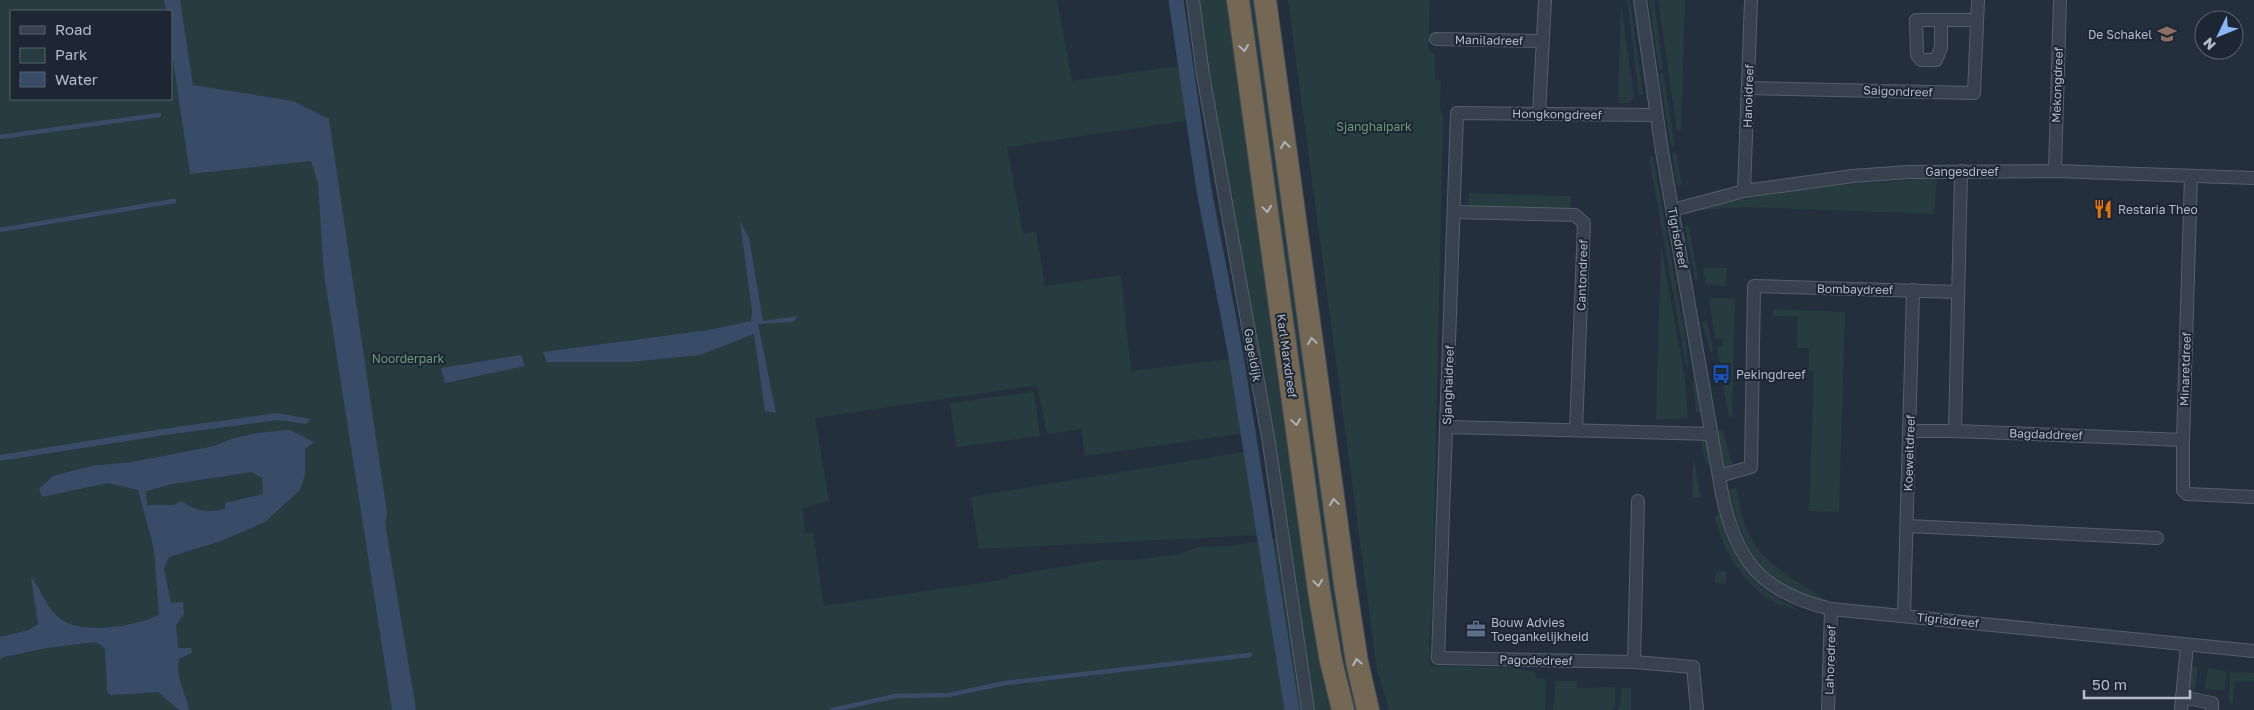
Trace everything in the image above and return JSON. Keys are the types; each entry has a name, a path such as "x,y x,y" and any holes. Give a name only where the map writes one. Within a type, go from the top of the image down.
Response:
{"highway":[{"name":"Karl Marxdreef","path":"1238,0 1319,591 1330,661 1343,710"},
{"path":"1266,0 1345,584 1357,662 1368,710"}],"street":[{"name":"Gageldijk","path":"1193,0 1203,75 1268,443 1308,710"},
{"path":"1539,114 1544,0"},
{"name":"Tigrisdreef","path":"1640,0 1656,115 1719,476 1731,527 1747,561 1767,582 1784,593 1804,603 1831,609 2254,651"},
{"name":"Hanoidreef","path":"1744,191 1751,0"},
{"name":"Saigondreef","path":"1749,88 1974,93 1978,0"},
{"name":"Mekongdreef","path":"2055,171 2060,0"},
{"path":"1941,20 1977,20"},
{"name":"Maniladreef","path":"1436,39 1542,42"},
{"name":"Hongkongdreef","path":"1457,112 1656,115"},
{"name":"Sjanghaidreef","path":"1438,658 1457,112"},
{"path":"1955,431 1961,171"},
{"name":"Gangesdreef","path":"1673,210 1744,191 1853,176 1908,172 2055,171 2254,178"},
{"name":"Minaretdreef","path":"2191,176 2183,490 2187,494 2254,497"},
{"name":"Cantondreef","path":"1454,212 1575,215 1584,223 1576,430"},
{"name":"Bombaydreef","path":"1719,476 1751,467 1754,286 1957,292"},
{"name":"Koeweitdreef","path":"1904,615 1913,290"},
{"path":"1447,427 1712,434"},
{"name":"Bagdaddreef","path":"1910,431 2183,440"},
{"path":"1634,662 1638,501"},
{"path":"1907,526 2157,538"},
{"name":"Lahoredreef","path":"1828,710 1831,609"},
{"path":"2187,644 2182,704 2212,703 2212,710"},
{"name":"Pagodedreef","path":"1438,658 1634,662 1693,667 1697,710"}],"green space":[{"name":"Noorderpark","path":"0,0 1057,0 1072,81 1187,65 1197,119 1007,147 1023,234 1036,231 1045,286 1121,275 1131,371 1240,358 1251,432 1085,456 1081,429 1047,434 1037,385 815,418 829,501 803,508 805,533 813,532 824,606 1008,579 1008,576 1103,560 1136,560 1179,554 1199,547 1229,546 1282,538 1308,710 0,710"},
{"path":"1198,0 1229,0 1316,627 1331,710 1315,710"},
{"path":"1243,0 1257,0 1359,710 1347,710"},
{"name":"Sjanghaipark","path":"1288,0 1430,0 1428,49 1435,54 1435,79 1441,80 1440,106 1443,118 1432,611 1429,645 1431,666 1512,668 1535,672 1536,678 1546,679 1545,710 1389,710 1377,670"},
{"path":"1627,0 1630,0 1643,94 1639,94"},
{"path":"1649,0 1654,0 1663,69 1659,70"},
{"path":"1658,0 1685,0 1681,131 1677,131"},
{"path":"1621,4 1634,97 1630,103 1618,103"},
{"path":"1659,73 1663,73 1675,146 1671,146"},
{"path":"1676,152 1682,185 1677,186 1672,153"},
{"path":"1653,156 1686,341 1688,366 1686,366 1649,157"},
{"path":"1937,178 1934,214 1747,207 1699,210 1787,192"},
{"path":"1469,193 1571,196 1570,210 1468,206"},
{"path":"1685,226 1689,226 1698,279 1695,280"},
{"path":"1661,245 1685,380 1688,418 1656,420"},
{"path":"1703,267 1727,268 1726,286 1706,285"},
{"path":"1709,298 1734,298 1735,302 1732,417 1729,417 1722,380 1725,379 1723,368 1720,368 1717,347 1723,346 1722,338 1715,339"},
{"path":"1773,309 1845,312 1839,512 1809,511 1814,372 1809,371 1809,348 1797,348 1798,317 1773,316"},
{"path":"1707,320 1713,352 1711,353 1702,322"},
{"path":"1692,368 1702,411 1696,413"},
{"path":"1034,392 1040,436 956,447 950,403"},
{"path":"1723,430 1733,467 1725,467 1718,431"},
{"path":"1707,440 1711,464 1708,465 1705,463 1701,441"},
{"path":"1256,450 1269,531 1260,535 979,549 971,497"},
{"path":"1694,460 1701,498 1692,498"},
{"path":"1736,487 1745,525 1759,550 1779,569 1827,600 1827,602 1805,595 1787,586 1759,562 1749,548 1734,511 1729,490"},
{"path":"1721,514 1732,549 1753,579 1772,595 1798,610 1782,606 1768,598 1743,575 1733,561 1719,531 1715,516"},
{"path":"1716,571 1726,571 1726,584 1715,583"},
{"path":"2192,666 2198,667 2195,691 2189,689"},
{"path":"2208,668 2226,671 2225,690 2205,689"},
{"path":"2230,672 2254,673 2254,681 2234,681 2233,703 2229,703"},
{"path":"1556,681 1577,681 1577,688 1615,687 1615,706 1611,710 1553,710"},
{"path":"1621,688 1631,688 1631,710 1617,710 1620,705"}],"water":[{"path":"164,0 180,0 193,85 293,101 329,119 387,513 385,523 416,710 392,710 324,274 318,183 311,161 190,174 172,54 172,10 166,10"},
{"path":"740,221 749,238 763,321 798,316 793,322 758,324 776,413 765,411 754,334 700,355 630,362 547,362 543,352 709,330 751,321 752,311"},
{"path":"521,355 525,366 445,383 441,368"},
{"path":"277,413 310,419 307,424 278,420 165,435 0,461 0,455"},
{"path":"290,430 314,442 305,449 305,475 300,490 265,522 221,541 169,557 164,569 171,603 183,602 184,614 176,625 178,648 191,648 192,653 179,659 178,672 189,710 179,710 158,692 110,695 107,691 105,649 95,642 47,648 3,657 0,660 0,637 29,630 38,624 31,577 52,611 62,620 72,625 96,628 110,627 137,623 159,615 154,549 138,490 108,483 42,497 39,489 53,476 91,466 132,462 215,446 242,436","holes":["252,472 262,478 263,494 225,503 225,509 202,510 181,501 174,505 147,505 146,491 173,484"]}],"waterway":[{"path":"1176,0 1204,190 1236,356 1292,710"},
{"path":"0,137 159,115"},
{"path":"0,230 174,201"},
{"path":"832,710 896,696 948,695 1006,683 1250,655"}],"place":[{"name":"De Schakel","path":"2167,34"},
{"name":"Restaria Theo","path":"2103,209"},
{"name":"Pekingdreef","path":"1721,374"},
{"name":"Bouw Advies Toegankelijkheid","path":"1476,629"}]}
